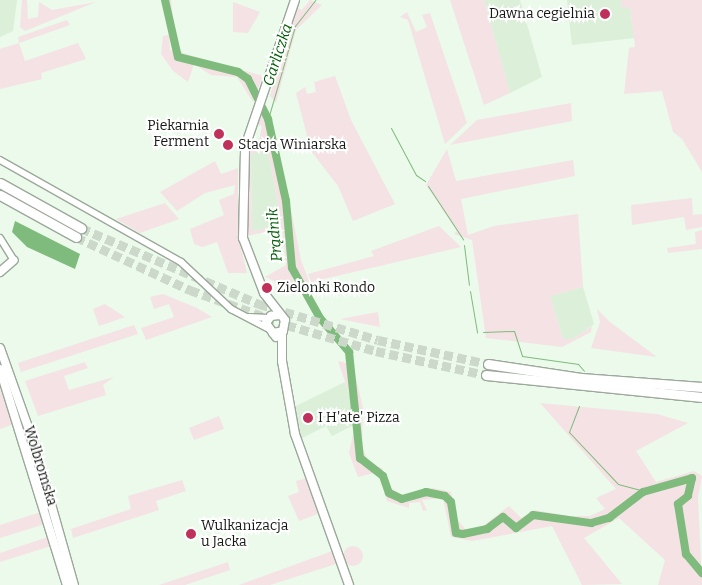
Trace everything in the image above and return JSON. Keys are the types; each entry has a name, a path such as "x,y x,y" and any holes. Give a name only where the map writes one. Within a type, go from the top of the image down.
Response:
{"highway":[{"path":"0,183 81,228"},
{"path":"0,195 76,237"},
{"path":"488,364 581,378 702,387"},
{"path":"486,375 576,388 702,397"}],"main road":[{"path":"295,0 262,90 245,147 242,232 250,262 267,298 286,323 282,332 281,353 295,434 349,585"},
{"path":"0,272 14,260"},
{"path":"267,298 270,331 281,353"},
{"path":"269,317 279,315"},
{"path":"270,331 282,332"},
{"name":"Wolbromska","path":"0,348 34,444 74,585"},
{"name":"Wolbromska","path":"0,369 67,585"}],"street":[{"path":"0,160 181,262 243,316 270,331"},
{"path":"0,238 14,260"},
{"path":"243,316 269,317"}],"shaded area":[{"path":"0,0 17,0 13,31 0,37"},
{"path":"22,0 27,0 28,19 38,17 39,2 52,10 96,2 25,31 20,27"},
{"path":"162,0 171,0 176,45 183,53 263,76 253,102 237,77 211,75 194,64 188,82 173,71 161,54 163,36 169,35 170,51 173,50 171,20"},
{"path":"310,0 322,5 296,30 276,103 270,96 295,7 302,10"},
{"path":"450,0 484,0 510,93 484,105"},
{"path":"484,0 520,0 542,77 510,93"},
{"path":"567,0 621,0 622,7 630,7 634,38 572,45"},
{"path":"621,0 702,0 702,172 682,139 673,132 662,91 624,94 629,48 635,47 630,7 622,8"},
{"path":"233,2 260,12 248,33 233,32"},
{"path":"407,12 416,32 427,27 422,15 430,13 467,123 445,144 408,20 400,17"},
{"path":"67,20 70,25 19,43 18,37"},
{"path":"19,43 25,61 78,43 86,59 41,73 42,79 0,89 0,49"},
{"path":"335,76 351,120 395,204 353,221 338,186 311,151 296,93 305,87 307,94 316,92 314,82"},
{"path":"571,103 572,121 450,145 477,120"},
{"path":"261,109 282,189 288,262 296,291 265,277 286,265 282,228 247,236 249,147 251,145 257,152 251,154 252,231 282,226 268,150 264,151 259,141 262,126 255,124"},
{"path":"447,149 456,181 573,160 575,176 461,199 468,235 494,226 578,214 583,287 550,296 563,339 573,339 592,326 591,332 562,347 486,338 472,240 454,234 457,231 426,185"},
{"path":"268,150 282,226 252,231 251,153"},
{"path":"215,161 221,174 238,168 238,235 247,273 228,273 217,242 202,247 194,244 190,229 224,215 219,200 234,194 235,185 205,193 177,211 160,192"},
{"path":"285,180 301,260 314,295 308,294 293,264"},
{"path":"692,198 693,215 702,214 702,227 686,230 684,217 632,225 631,205"},
{"path":"165,203 179,219 140,233 116,219"},
{"path":"15,221 80,254 75,269 27,247 12,232"},
{"path":"439,226 461,247 311,282 308,274 374,256 371,251"},
{"path":"702,230 702,249 668,253 667,248 696,244 695,232"},
{"path":"583,287 594,324 573,339 563,339 550,296"},
{"path":"163,294 197,308 212,317 146,340 141,328 174,317 169,304 154,309 150,297"},
{"path":"105,304 125,317 99,326 93,309"},
{"path":"597,309 610,322 657,357 591,348 600,322"},
{"path":"378,312 380,327 340,319"},
{"path":"134,325 138,334 21,372 18,363"},
{"path":"338,361 353,365 363,408 362,446 369,463 382,468 390,487 401,495 433,488 451,492 457,519 466,530 483,526 509,506 521,518 534,510 570,516 590,516 605,509 596,498 616,489 540,403 657,414 688,423 636,451 656,482 694,471 702,476 698,497 702,585 658,585 665,560 619,518 584,538 622,584 582,585 552,526 472,541 451,537 443,498 422,500 427,510 423,511 420,502 409,503 409,508 387,501 381,478 374,473 358,477 349,453 357,417"},
{"path":"85,362 88,368 64,376 69,390 114,377 103,385 106,395 38,416 25,381"},
{"path":"345,382 357,417 354,425 332,436 326,426 300,439 292,408"},
{"path":"0,388 14,424 0,429"},
{"path":"219,416 224,429 194,440 189,428"},
{"path":"307,478 320,513 299,521 288,496 299,492 296,481"},
{"path":"182,480 186,491 156,501 159,510 73,538 71,529 131,509 128,496"},
{"path":"41,512 45,524 0,538 0,525"},
{"path":"48,537 51,546 0,562 0,553"},
{"path":"353,546 360,549 363,556 360,563 353,566 346,563 343,556 346,549"},
{"path":"335,550 339,563 270,585 239,585"},
{"path":"228,562 230,570 185,585 159,585"}],"waterway":[{"name":"Prądnik","path":"165,0 178,57 238,72 248,79 268,119 286,201 292,268 320,318 349,352 360,458 383,476 389,493 402,499 426,492 445,496 451,502 456,533 463,534 487,529 503,517 516,528 533,515 591,523 609,518 643,492 692,478 688,496 678,504 686,554 702,573"},
{"name":"Garliczka","path":"268,119 295,26 315,0"},
{"path":"391,128 416,175 425,181"},
{"path":"428,186 463,239"},
{"path":"464,245 469,285"},
{"path":"470,291 477,332"},
{"path":"483,332 514,331 522,356 578,364 584,371"},
{"path":"579,406 569,432 618,484 644,491"}],"tunnel":[{"path":"81,228 259,304 378,340 488,364"},
{"path":"76,237 190,290 287,325 376,351 486,375"}],"place":[{"name":"Dawna cegielnia","path":"605,14"},
{"name":"Piekarnia Ferment","path":"219,134"},
{"name":"Stacja Winiarska","path":"228,145"},
{"name":"Zielonki Rondo","path":"267,288"},
{"name":"I H'ate' Pizza","path":"308,418"},
{"name":"Wulkanizacja u Jacka","path":"191,534"}]}
